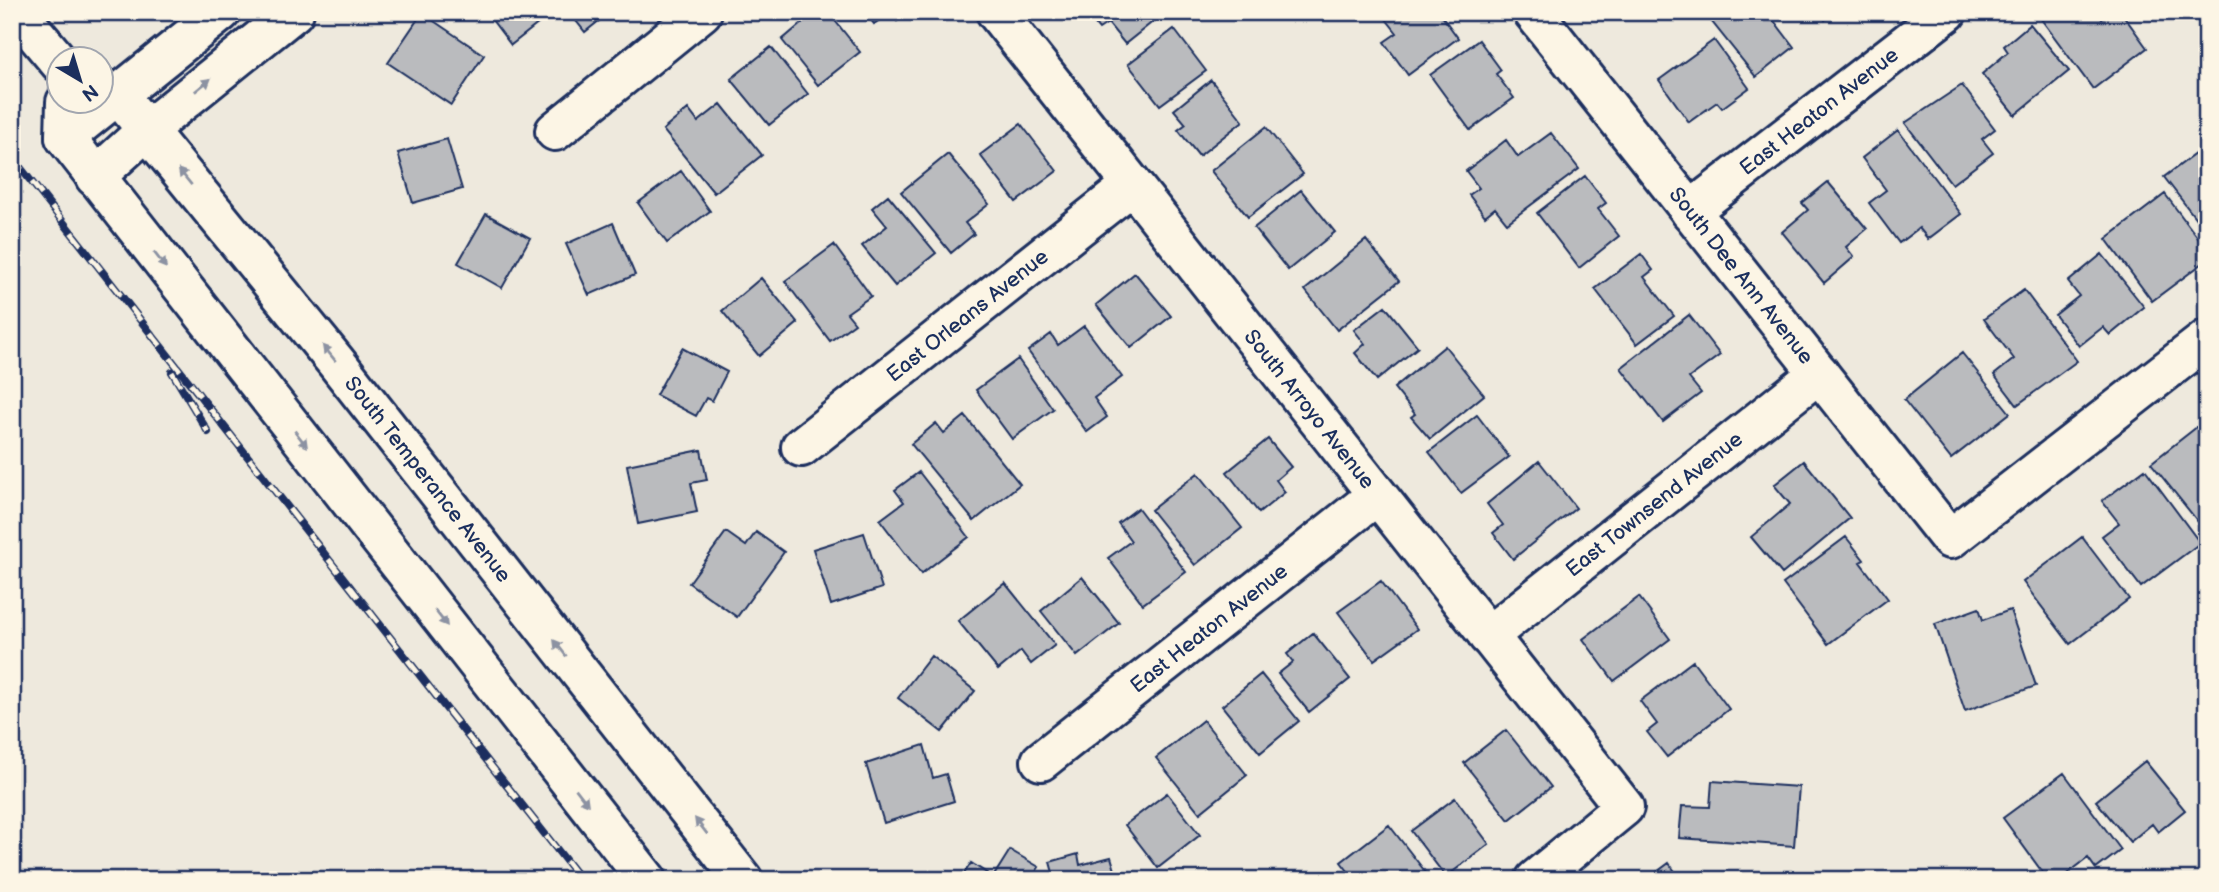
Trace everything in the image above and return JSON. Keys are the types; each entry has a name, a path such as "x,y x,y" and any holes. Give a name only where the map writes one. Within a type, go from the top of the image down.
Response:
{"street":[{"path":"18,12 46,46"},
{"path":"116,88 221,12"},
{"path":"95,177 147,130 294,12"},
{"path":"555,131 702,12"},
{"name":"South Arroyo Avenue","path":"996,12 1624,807 1535,880"},
{"name":"South Dee Ann Avenue","path":"1533,12 1950,539 2207,339"},
{"name":"East Heaton Avenue","path":"1690,211 1947,12"},
{"name":"South Temperance Avenue","path":"116,97 147,130 337,362 744,880"},
{"path":"66,119 95,177 647,880"},
{"name":"East Orleans Avenue","path":"801,447 1132,185"},
{"name":"East Townsend Avenue","path":"1488,636 1819,373"},
{"name":"East Heaton Avenue","path":"1041,761 1377,495"}],"building":[{"path":"486,12 553,12 511,45"},
{"path":"569,12 610,12 585,32"},
{"path":"815,12 828,12 860,52 818,85 782,40"},
{"path":"865,12 890,12 874,24"},
{"path":"890,12 909,12 897,21"},
{"path":"1085,12 1165,12 1125,44 1108,23 1099,29"},
{"path":"1439,12 1458,38 1408,75 1384,42 1397,33 1382,14"},
{"path":"1704,12 1780,12 1772,18 1794,47 1756,77"},
{"path":"1819,12 1836,12 1825,20"},
{"path":"2051,12 2097,12 2102,19 2111,12 2121,12 2147,48 2093,89 2041,19"},
{"path":"422,13 484,55 451,105 388,63"},
{"path":"2030,24 2069,71 2015,115 1982,74 2008,52 2004,46"},
{"path":"1174,29 1206,71 1160,105 1128,64"},
{"path":"1479,40 1501,70 1496,74 1514,98 1470,130 1430,75"},
{"path":"1714,40 1749,88 1722,108 1717,102 1689,122 1659,80"},
{"path":"771,47 808,94 769,125 731,79"},
{"path":"1211,80 1243,121 1199,156 1178,130 1186,124 1174,110"},
{"path":"1962,85 1995,129 1982,139 1993,153 1952,184 1905,123"},
{"path":"721,104 762,155 714,193 663,130 688,109 698,122"},
{"path":"1021,124 1057,171 1016,202 980,155"},
{"path":"1266,127 1303,174 1248,217 1211,171"},
{"path":"1898,130 1961,214 1928,239 1919,228 1899,243 1869,203 1886,190 1862,158"},
{"path":"1551,133 1579,169 1507,223 1495,208 1485,216 1469,195 1479,188 1466,171 1506,140 1518,157"},
{"path":"447,139 462,189 413,203 398,153"},
{"path":"2203,148 2207,153 2207,233 2164,177"},
{"path":"948,154 989,204 965,223 974,234 951,253 901,192"},
{"path":"681,171 710,211 667,243 638,203"},
{"path":"1585,176 1606,203 1598,209 1619,236 1579,268 1537,213"},
{"path":"1828,182 1867,229 1846,247 1854,257 1824,283 1782,232 1808,210 1802,203"},
{"path":"1301,190 1335,232 1288,270 1254,228"},
{"path":"2165,194 2207,250 2207,260 2152,301 2106,239"},
{"path":"888,195 936,253 895,286 862,246 887,226 872,208"},
{"path":"486,214 530,238 502,288 458,263"},
{"path":"613,223 635,275 589,295 566,244"},
{"path":"1366,240 1399,281 1337,330 1305,290"},
{"path":"834,245 871,296 847,313 855,323 830,341 785,281"},
{"path":"1641,254 1653,270 1644,277 1674,316 1637,344 1595,289"},
{"path":"2102,254 2144,307 2110,335 2103,327 2079,346 2055,315 2079,296 2068,282"},
{"path":"1135,273 1171,316 1131,348 1096,305"},
{"path":"761,278 798,323 759,356 722,311"},
{"path":"2024,290 2077,361 2017,405 1994,375 2014,359 1984,319"},
{"path":"1385,306 1418,347 1377,380 1355,353 1365,344 1354,330"},
{"path":"1689,315 1720,355 1689,378 1701,393 1663,422 1621,368"},
{"path":"1084,326 1122,377 1094,398 1107,417 1087,432 1028,351 1051,334 1058,345"},
{"path":"1445,346 1484,395 1430,439 1411,417 1415,414 1394,388"},
{"path":"682,348 727,372 712,401 706,398 696,416 656,395"},
{"path":"1962,353 2010,413 1951,459 1904,400"},
{"path":"1018,359 1053,409 1012,439 976,390"},
{"path":"1477,415 1509,457 1461,493 1429,452"},
{"path":"965,416 1020,484 974,521 911,444 936,423 944,433"},
{"path":"2207,419 2207,533 2151,463"},
{"path":"1268,439 1291,467 1276,480 1285,492 1259,513 1227,472"},
{"path":"701,450 707,480 691,483 697,512 638,524 627,465"},
{"path":"1539,461 1576,508 1513,559 1493,533 1503,525 1487,504"},
{"path":"1804,461 1850,518 1782,574 1751,537 1790,504 1774,485"},
{"path":"2145,469 2200,543 2141,587 2102,536 2119,523 2102,501"},
{"path":"919,472 969,537 921,574 880,520 904,502 895,490"},
{"path":"1198,473 1242,528 1195,565 1151,510"},
{"path":"1138,508 1186,572 1143,604 1108,558 1131,541 1118,523"},
{"path":"726,532 746,546 756,532 784,552 737,617 689,583"},
{"path":"864,533 882,588 831,605 813,549"},
{"path":"1846,537 1864,560 1860,562 1888,599 1828,644 1783,584"},
{"path":"2082,537 2129,599 2070,644 2023,582"},
{"path":"1082,577 1119,623 1077,656 1041,611"},
{"path":"1381,581 1417,629 1374,660 1338,612"},
{"path":"1005,583 1055,645 1031,664 1021,651 998,670 958,621"},
{"path":"1639,597 1670,639 1614,681 1583,639"},
{"path":"1979,608 1983,620 2010,610 2036,686 1965,711 1935,624"},
{"path":"1313,633 1350,679 1309,712 1278,674 1293,662 1287,654"},
{"path":"931,656 975,691 942,732 898,698"},
{"path":"1693,661 1729,709 1667,757 1647,732 1657,724 1640,701"},
{"path":"1261,674 1299,721 1260,753 1222,706"},
{"path":"1203,720 1247,775 1200,813 1156,758"},
{"path":"1506,730 1551,787 1509,820 1464,763"},
{"path":"924,745 933,778 946,774 954,801 884,823 866,764"},
{"path":"2145,761 2185,810 2158,832 2152,824 2130,842 2096,801"},
{"path":"2064,773 2121,850 2096,869 2088,858 2059,880 2048,880 2003,818"},
{"path":"1712,781 1799,787 1794,846 1679,838 1682,806 1710,807"},
{"path":"1167,793 1200,835 1158,868 1125,825"},
{"path":"1455,798 1489,844 1446,877 1411,831"},
{"path":"1389,825 1427,874 1420,880 1355,880 1341,862"},
{"path":"1010,850 1039,867 1031,880 960,880 971,863 993,877"},
{"path":"1078,854 1080,865 1111,857 1118,880 1055,880 1050,862"},
{"path":"1669,863 1681,880 1646,880"}],"railway":[{"path":"12,157 581,880"},
{"path":"172,372 208,432"}]}
